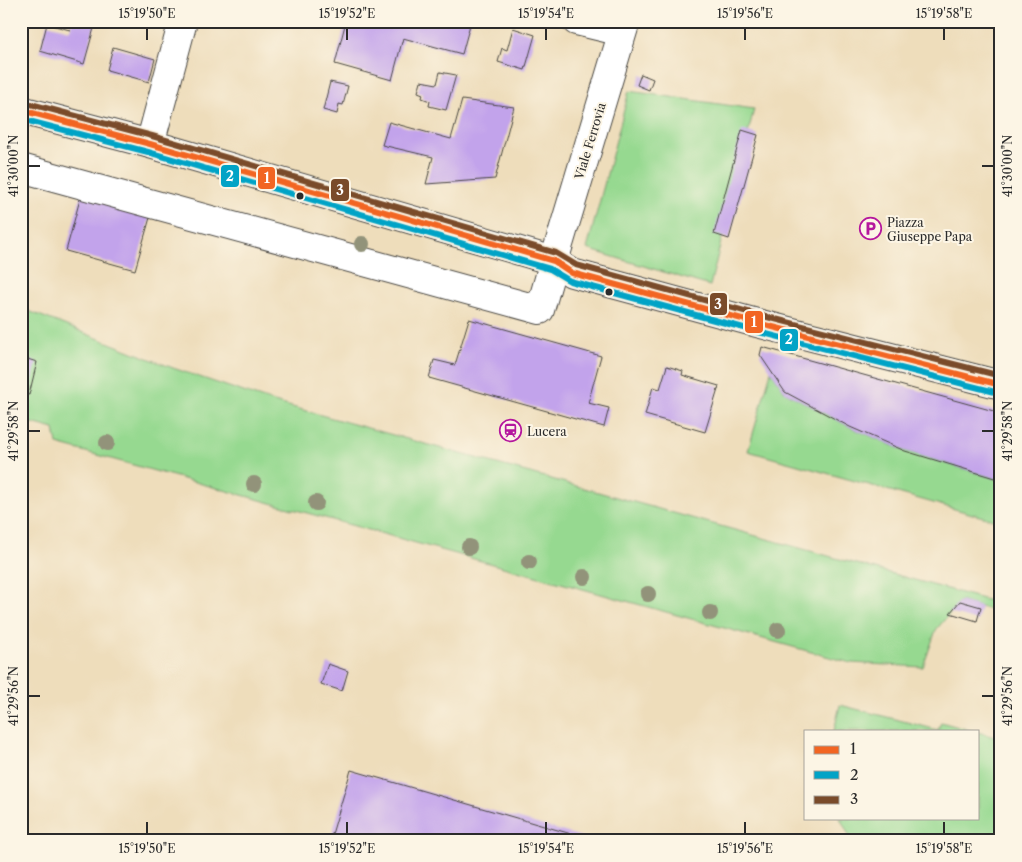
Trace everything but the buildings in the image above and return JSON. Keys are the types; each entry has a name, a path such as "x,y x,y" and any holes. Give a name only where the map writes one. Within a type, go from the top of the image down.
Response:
{"main road":[{"path":"150,144 183,21"},
{"path":"576,21 624,27"},
{"name":"Viale Ferrovia","path":"21,168 540,310 624,27"},
{"path":"21,110 150,144 554,260 572,273 1001,385"}],"green space":[{"path":"629,91 754,109 710,286 587,249"},
{"path":"21,308 173,368 267,400 1001,604 1001,613 960,601 936,630 923,667 851,663 57,444 54,429 21,420"},
{"path":"771,371 785,392 850,427 905,451 1001,480 1001,522 748,451"},
{"path":"840,705 938,730 834,730"},
{"path":"941,722 969,730 938,730"},
{"path":"980,733 1001,739 1001,841 852,841 841,820 980,820"}],"transit line":[{"name":"3","path":"23,102 152,136 556,253 576,265 759,315 1001,376"},
{"name":"1","path":"21,110 150,144 554,261 572,273 757,323 1001,385"},
{"name":"2","path":"21,119 148,152 550,269 570,281 755,331 999,393"}],"place":[{"name":"Piazza Giuseppe Papa","path":"871,229"},
{"name":"Lucera","path":"511,431"}]}
